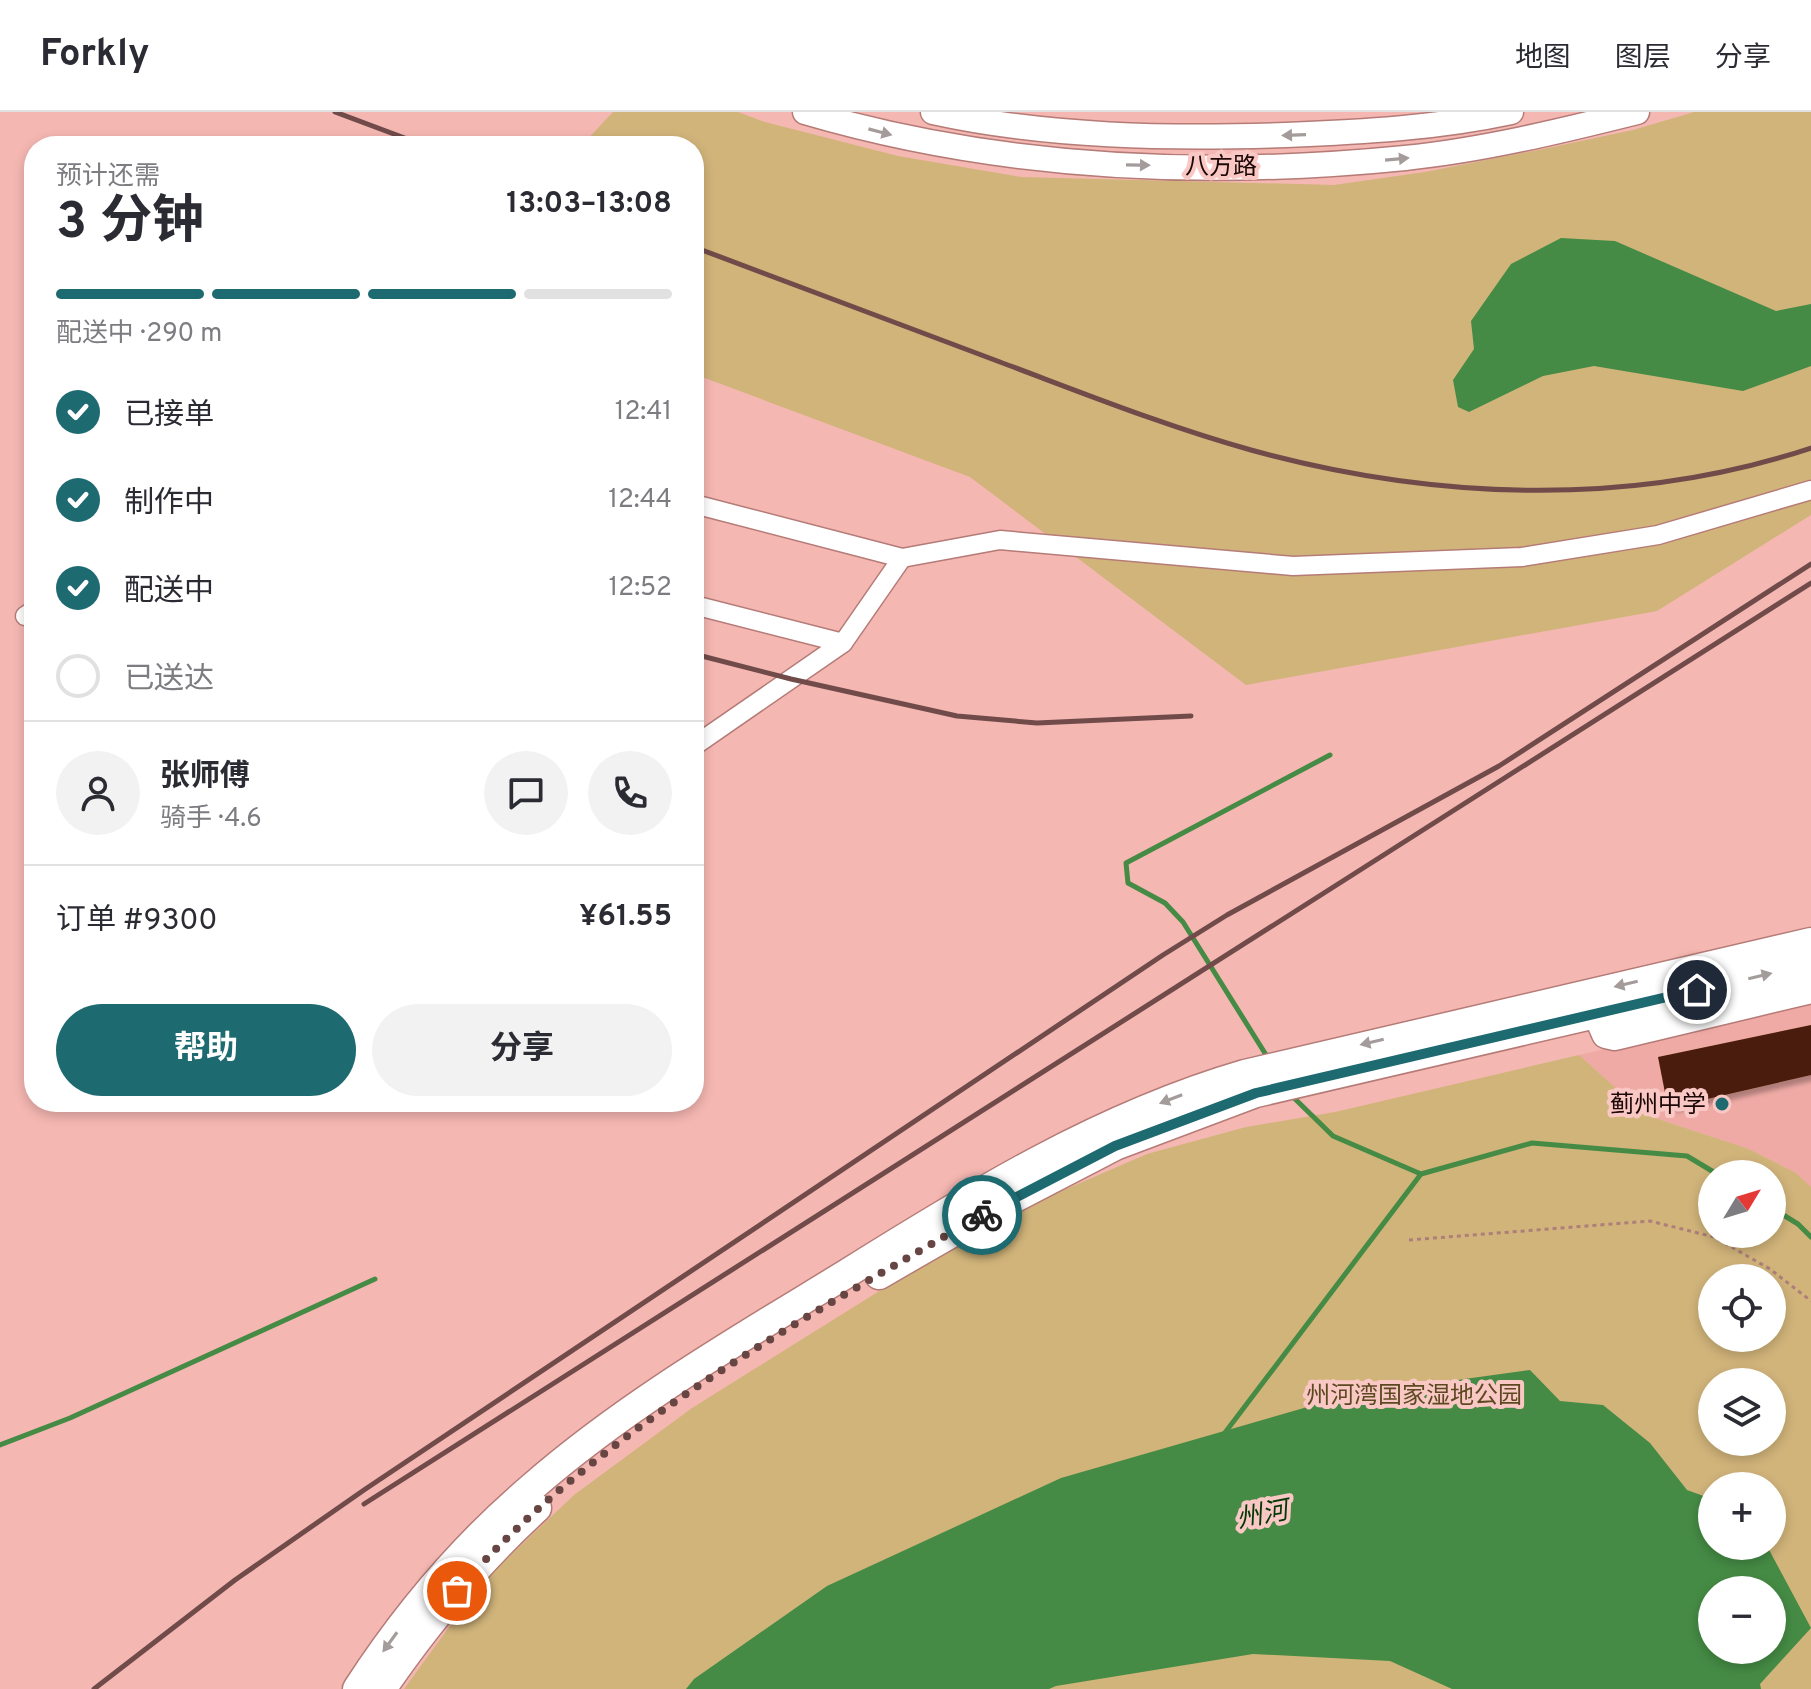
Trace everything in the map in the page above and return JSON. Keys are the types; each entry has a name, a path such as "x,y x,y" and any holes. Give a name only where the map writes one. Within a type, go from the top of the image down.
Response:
{"main road":[{"name":"八方路","path":"805,112 899,137 1021,158 1122,165 1231,167 1407,158 1532,137 1637,112"},
{"name":"八方路","path":"933,112 1083,133 1186,137 1408,128 1511,112"},
{"path":"382,1689 436,1614 519,1525 556,1491 650,1419 832,1302 1054,1176 1251,1083 1811,942"},
{"path":"1296,1072 1597,1013 1811,964"},
{"path":"1597,1013 1606,1034 1615,1036 1811,989"},
{"path":"357,1689 418,1604 460,1556 530,1488 639,1405 800,1302 985,1190 1074,1142 1135,1113 1210,1084 1251,1083"}],"street":[{"path":"704,507 902,558 1000,540 1293,566 1522,557 1658,535 1811,490"},
{"path":"704,739 843,643 902,558"},
{"path":"704,608 843,643"}],"path":[{"path":"1409,1240 1650,1221 1714,1237 1770,1269 1811,1301"}],"shaded area":[{"name":"蓟州中学","path":"1811,1002 1811,1187 1786,1168 1786,1160 1771,1160 1749,1149 1646,1115 1579,1055"}],"green space":[{"path":"613,112 738,112 765,122 898,156 1021,177 1334,185 1425,172 1553,147 1633,130 1694,112 1811,112 1811,515 1657,611 1246,685 970,477 704,378 704,136 590,136"},
{"name":"州河湾国家湿地公园","path":"1579,1055 1646,1115 1749,1149 1771,1160 1698,1160 1698,1248 1786,1248 1786,1168 1811,1187 1811,1689 404,1689 481,1583 574,1495 692,1408 913,1270 1057,1193 1147,1154 1246,1127 1335,1112"}],"water":[{"path":"1561,238 1615,241 1776,311 1811,304 1811,366 1743,391 1594,366 1543,376 1469,412 1458,407 1453,380 1474,349 1471,321 1511,264"},
{"name":"州河","path":"1530,1370 1560,1401 1603,1405 1650,1443 1687,1490 1698,1494 1698,1560 1775,1560 1783,1576 1698,1576 1698,1664 1778,1664 1760,1684 1761,1689 1452,1689 1390,1661 1253,1654 1049,1689 686,1689 694,1679 827,1586 1061,1478 1349,1395"},
{"path":"1786,1581 1811,1628 1786,1655"}],"building":[{"path":"1811,1025 1811,1075 1668,1108 1658,1057"}],"waterway":[{"path":"1268,1058 1183,922 1165,903 1128,883 1126,863 1330,755"},
{"path":"1290,1094 1333,1136 1421,1174"},
{"path":"1224,1434 1421,1174 1532,1143 1687,1156 1698,1163"},
{"path":"1786,1217 1811,1237"},
{"path":"0,1445 70,1418 375,1279"}],"railway":[{"path":"335,112 399,136"},
{"path":"704,251 1156,420 1219,441 1320,467 1460,487 1531,490 1602,488 1673,481 1742,467 1811,448"},
{"path":"94,1689 235,1580 364,1490 1163,955 1227,915 1499,766 1811,564"},
{"path":"364,1504 1811,583"},
{"path":"704,657 957,716 1037,723 1191,716"}],"way so far":[{"path":"457,1591 556,1491 650,1419 832,1302 982,1215"}],"place":[{"name":"蓟州中学","path":"1722,1104"}],"route":[{"path":"982,1215 1115,1146 1256,1093 1697,990"}]}
